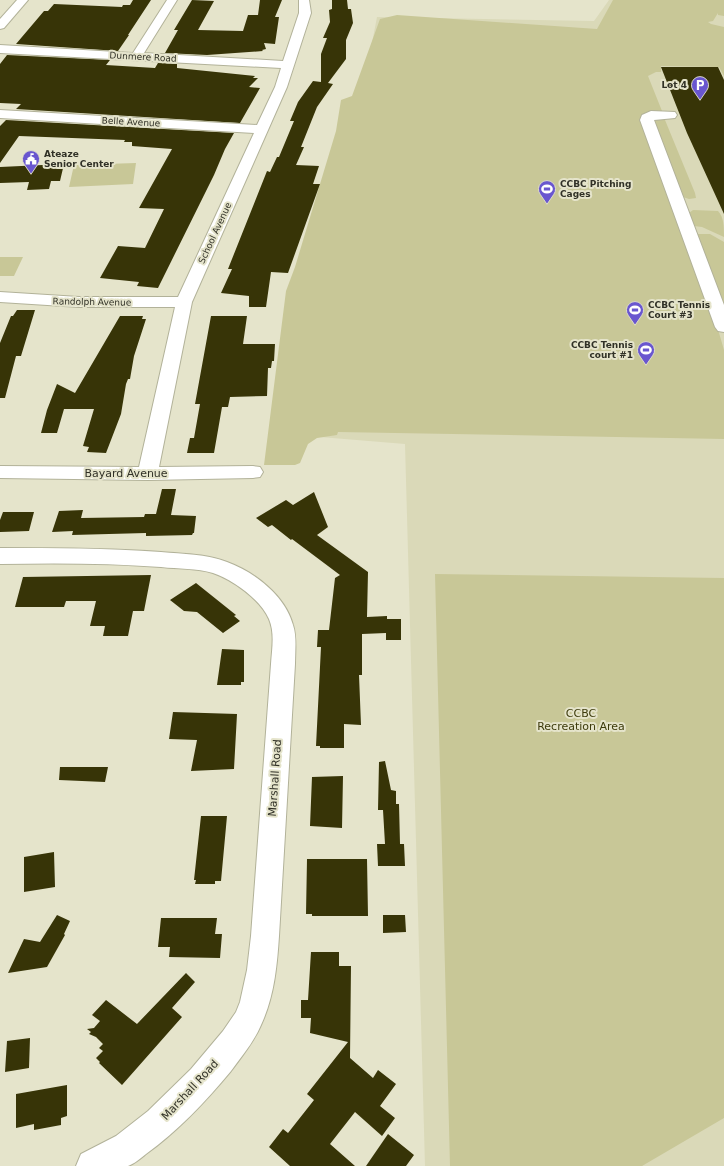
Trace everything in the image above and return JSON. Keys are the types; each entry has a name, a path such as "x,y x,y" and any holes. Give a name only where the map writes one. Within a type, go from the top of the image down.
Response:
{"street":[{"path":"0,26 5,15 23,0"},
{"path":"136,57 172,0"},
{"name":"School Avenue","path":"148,474 166,382 184,302 188,290 281,88 287,65 305,13 304,0"},
{"name":"Dunmere Road","path":"0,49 287,65"},
{"name":"Belle Avenue","path":"0,114 262,129"},
{"path":"670,115 651,115 647,118 647,120 724,327"},
{"name":"Randolph Avenue","path":"0,297 86,302 184,302"},
{"name":"Bayard Avenue","path":"0,472 148,474 253,472"},
{"name":"Marshall Road","path":"0,556 142,558 217,567 237,576 259,592 273,606 281,620 283,664 265,922 260,985 250,1016 231,1045 191,1093 156,1126 127,1147 92,1166"}],"shaded area":[{"path":"609,0 724,0 724,1166 425,1166 405,444 296,435 377,17 594,21"}],"green space":[{"path":"613,0 724,0 724,16 718,15 718,13 713,21 708,22 724,27 724,76 719,67 661,66 661,72 656,72 648,76 662,111 661,119 665,120 695,193 696,198 689,199 683,197 671,168 724,350 724,439 338,432 337,435 317,438 308,444 300,463 295,465 264,465 286,291 295,267 336,131 341,100 352,96 380,19 397,15 597,29"},
{"path":"136,163 133,184 69,187 74,165"},
{"path":"693,210 718,211 723,219 724,237 702,227 694,226 689,213"},
{"path":"697,234 710,234 724,242 724,307"},
{"path":"0,257 23,257 14,276 0,276"},
{"name":"CCBC Recreation Area","path":"435,574 724,578 724,1118 642,1166 450,1166"}],"building":[{"path":"133,0 151,0 118,51 16,44 44,11 48,11 54,4 122,7 123,5 130,5"},
{"path":"192,0 214,1 198,30 243,31 248,15 258,15 260,0 282,0 275,17 279,17 275,44 264,43 266,49 262,50 263,51 207,55 165,53 178,30 174,30"},
{"path":"332,0 347,0 348,9 351,9 353,23 346,40 346,59 328,83 333,84 317,107 301,147 304,147 296,165 319,166 313,184 320,184 288,273 271,272 266,307 249,307 249,296 221,293 232,269 228,269 267,171 270,172 277,157 279,157 294,121 290,121 298,102 313,81 321,82 321,54 327,38 323,38 330,22 329,10 332,9"},
{"path":"7,55 110,60 106,65 155,68 158,63 177,64 177,68 255,76 253,78 258,78 249,87 260,88 240,123 16,109 21,104 0,103 0,64"},
{"path":"661,67 718,67 724,80 724,214 687,133"},
{"path":"6,120 234,133 158,288 137,286 139,282 100,278 118,246 145,248 164,209 139,208 172,149 132,146 132,142 124,142 125,140 19,136 0,163 0,126"},
{"name":"Ateaze Senior Center","path":"64,164 60,181 51,181 49,189 27,190 29,182 0,183 0,167"},
{"path":"17,310 35,310 21,356 16,356 5,398 0,398 0,343 11,316 13,316"},
{"path":"120,316 143,316 142,319 146,319 134,356 130,379 128,379 126,384 121,414 106,453 87,452 89,447 83,446 94,409 64,409 57,433 41,433 47,410 57,384 75,393"},
{"path":"211,316 247,316 243,344 275,344 274,361 272,361 271,368 268,368 267,396 230,397 228,407 222,407 214,453 187,453 190,438 194,438 200,404 195,404"},
{"path":"162,489 176,489 171,515 196,516 194,533 192,535 146,536 146,533 72,535 73,531 52,532 59,511 83,510 81,518 144,517 145,514 156,514"},
{"path":"314,492 328,527 317,535 368,572 367,617 387,616 387,619 401,619 401,640 386,640 386,633 362,634 362,675 359,675 361,725 344,724 344,748 320,748 320,746 316,746 321,647 317,647 318,630 329,630 335,578 340,575 272,525 268,527 256,518 286,500 293,505"},
{"path":"3,512 34,512 29,531 0,532 0,520"},
{"path":"151,575 144,611 133,611 128,636 103,636 105,626 90,626 96,601 66,601 64,607 15,607 23,577"},
{"path":"196,583 236,615 234,616 240,621 223,633 197,612 184,611 170,600"},
{"path":"222,649 244,650 244,682 241,682 241,685 217,685"},
{"path":"173,712 237,714 234,769 191,771 197,740 169,739"},
{"path":"385,761 391,790 396,791 396,804 399,804 400,844 404,844 405,866 378,866 377,844 385,844 383,810 378,810 379,762"},
{"path":"60,767 108,767 105,782 59,780"},
{"path":"343,776 342,828 310,826 312,777"},
{"path":"201,816 227,816 221,881 215,881 215,884 195,884 196,880 194,880"},
{"path":"54,852 55,887 24,892 24,857"},
{"path":"307,859 367,859 368,916 312,916 312,914 306,914"},
{"path":"57,915 70,921 64,934 65,935 47,967 8,973 24,939 40,942"},
{"path":"383,915 405,915 406,932 383,933"},
{"path":"161,918 217,918 215,934 222,934 220,958 169,957 170,947 158,947"},
{"path":"311,952 339,952 339,966 351,966 350,1058 373,1078 378,1070 396,1084 380,1106 395,1118 382,1136 355,1112 330,1144 355,1166 290,1166 269,1147 283,1129 288,1133 314,1100 307,1094 348,1042 310,1033 311,1018 301,1018 301,1000 308,1000"},
{"path":"186,973 195,982 172,1008 182,1017 122,1085 99,1063 100,1062 96,1058 103,1051 99,1048 103,1044 96,1037 89,1034 91,1032 87,1029 94,1028 100,1021 92,1015 106,1000 137,1024"},
{"path":"30,1038 29,1068 5,1072 7,1041"},
{"path":"67,1085 67,1116 61,1118 61,1125 34,1130 34,1124 16,1128 16,1094"},
{"path":"388,1134 414,1155 406,1166 366,1166"}],"place":[{"name":"Lot 4","path":"700,100"},
{"name":"Ateaze Senior Center","path":"31,174"},
{"name":"CCBC Pitching Cages","path":"547,204"},
{"name":"CCBC Tennis Court #3","path":"635,325"},
{"name":"CCBC Tennis court #1","path":"646,365"}]}
